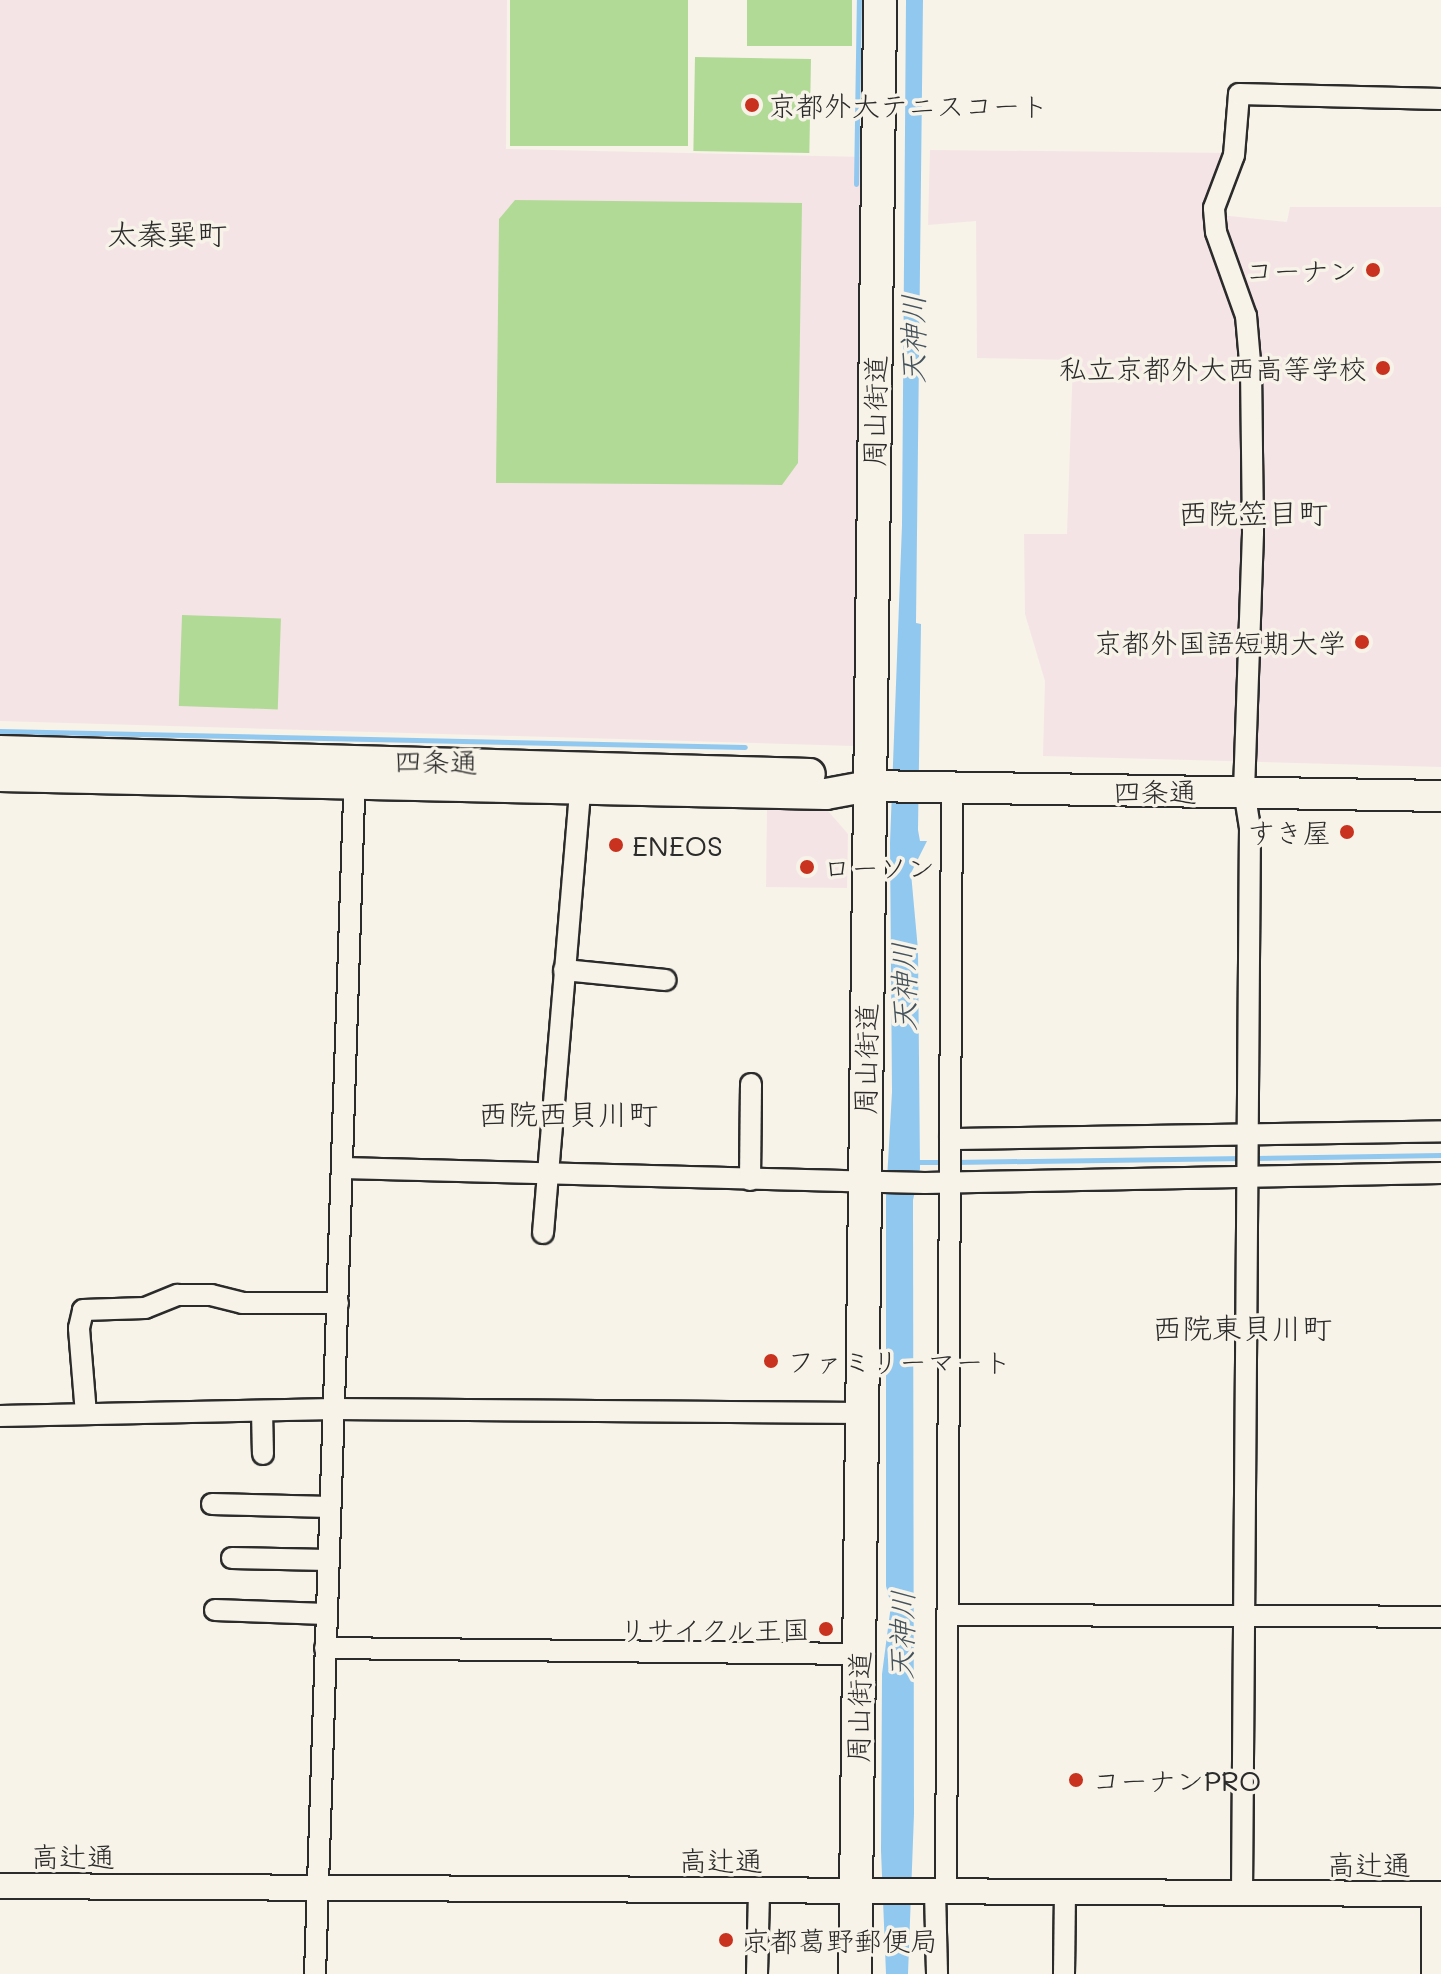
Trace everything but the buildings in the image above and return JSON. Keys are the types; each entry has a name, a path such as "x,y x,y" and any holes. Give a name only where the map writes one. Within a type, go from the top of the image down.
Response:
{"highway":[{"name":"周山街道","path":"855,1974 866,1891 859,1654 862,1413 873,1182 878,787 880,0"}],"main road":[{"name":"四条通","path":"0,751 355,771 581,777 830,775 878,787 1441,796"},
{"name":"四条通","path":"0,776 355,771"}],"street":[{"path":"1242,1893 1250,828 1244,791 1253,532 1251,373 1246,316 1213,216 1234,155 1239,94 1441,99"},
{"path":"315,1974 355,771"},
{"path":"543,1233 581,777"},
{"path":"937,1974 933,1891 947,1615 950,1178 938,788"},
{"path":"564,970 666,980"},
{"path":"750,1180 751,1084"},
{"path":"950,1143 1441,1131"},
{"path":"343,1168 548,1176 925,1183 950,1178 1441,1173"},
{"path":"86,1414 79,1328 83,1310 145,1308 178,1295 211,1295 242,1303 338,1303"},
{"path":"0,1416 334,1409 862,1413"},
{"path":"262,1411 263,1454"},
{"path":"212,1504 330,1507"},
{"path":"232,1558 328,1560"},
{"path":"215,1610 326,1614"},
{"path":"947,1615 1441,1617"},
{"path":"325,1648 859,1654"},
{"name":"高辻通","path":"0,1886 1437,1894"},
{"path":"757,1974 759,1890"},
{"path":"1064,1974 1065,1892"},
{"path":"1432,1974 1437,1894"}],"shaded area":[{"path":"0,0 507,0 506,149 864,157 854,746 0,721"},
{"path":"930,150 1231,153 1220,215 1287,222 1290,207 1441,207 1441,767 1043,756 1045,681 1025,614 1024,534 1067,534 1073,360 977,358 976,221 928,225"},
{"name":"ローソン","path":"767,810 828,811 848,834 847,888 766,887"}],"green space":[{"path":"510,0 688,0 688,146 510,146"},
{"path":"747,0 852,0 852,46 747,46"},
{"name":"京都外大テニスコート","path":"695,57 811,59 809,153 693,151"},
{"path":"515,200 802,203 798,463 782,485 496,483 499,219"},
{"path":"182,615 281,618 278,709 179,706"}],"water":[{"name":"天神川","path":"906,0 923,0 916,623 921,624 918,830 920,841 927,841 911,873 918,950 920,1169 913,1200 914,1814 908,1974 886,1974 881,1851 882,1674 891,1605 886,1586 886,1197 892,1092 890,843 902,525"}],"waterway":[{"path":"856,184 859,0"},
{"path":"0,731 745,747"},
{"path":"1254,1158 1441,1155"},
{"path":"954,1162 1244,1158"},
{"path":"914,1162 944,1162"}],"place":[{"name":"京都外大テニスコート","path":"752,105"},
{"name":"コーナン","path":"1373,270"},
{"name":"私立京都外大西高等学校","path":"1383,368"},
{"name":"京都外国語短期大学","path":"1362,642"},
{"name":"すき屋","path":"1347,832"},
{"name":"ENEOS","path":"616,845"},
{"name":"ローソン","path":"807,867"},
{"name":"ファミリーマート","path":"771,1361"},
{"name":"リサイクル王国","path":"826,1629"},
{"name":"コーナンPRO","path":"1076,1780"},
{"name":"京都葛野郵便局","path":"726,1940"}],"district":[{"name":"太秦巽町","path":"167,233"},
{"name":"西院笠目町","path":"1253,512"},
{"name":"西院西貝川町","path":"568,1113"},
{"name":"西院東貝川町","path":"1242,1327"}]}
